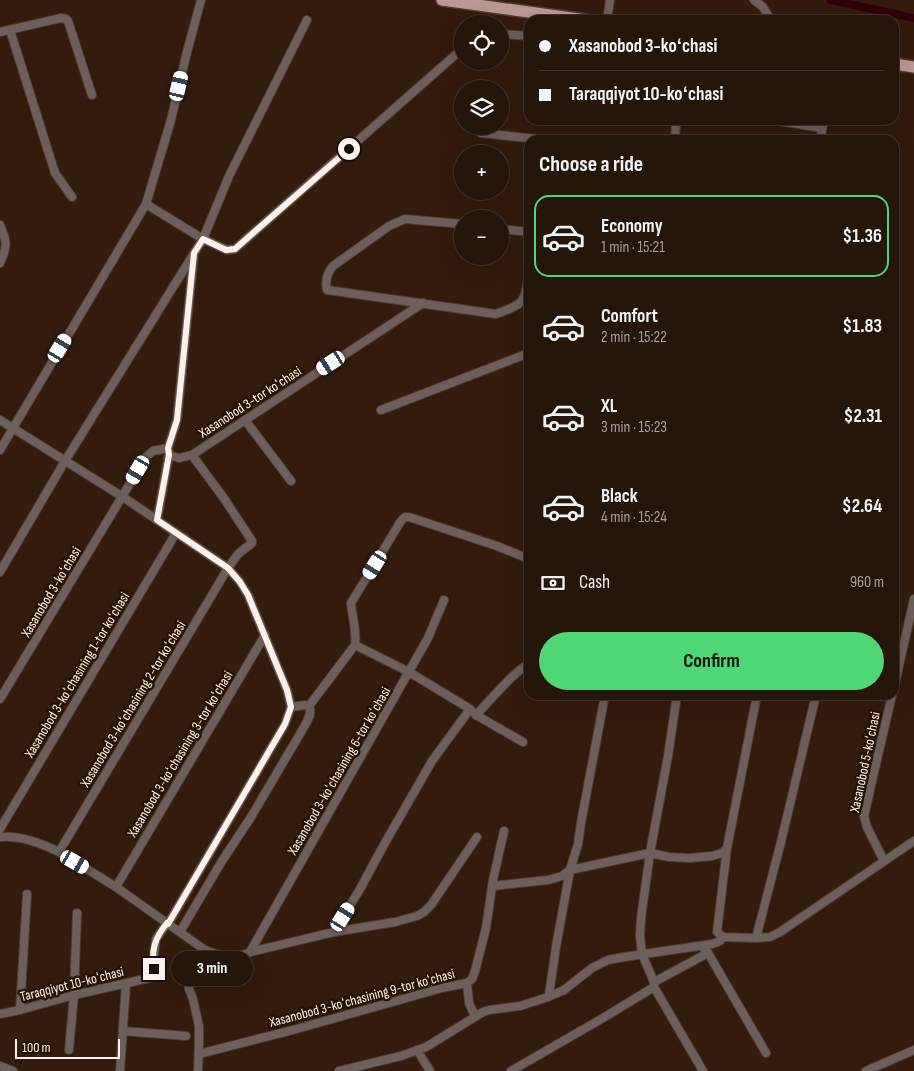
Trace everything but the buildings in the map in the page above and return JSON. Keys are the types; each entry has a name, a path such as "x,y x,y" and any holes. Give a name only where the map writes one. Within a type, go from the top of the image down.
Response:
{"main road":[{"path":"442,0 550,15"},
{"path":"899,65 914,67"}],"street":[{"path":"0,450 146,204 171,120 201,0"},
{"path":"608,15 610,0"},
{"path":"754,0 763,7 767,15"},
{"path":"0,32 61,18 66,19 92,95"},
{"path":"0,572 203,239 229,176 307,20"},
{"path":"10,30 55,173 72,197"},
{"path":"509,35 524,36"},
{"path":"146,204 203,239 226,250 235,249 454,56"},
{"path":"500,135 524,138"},
{"path":"454,223 405,220 389,226 328,271 326,277 327,290 496,314 514,307 524,297"},
{"path":"0,225 6,242 6,248 1,260"},
{"path":"509,230 524,231"},
{"path":"157,520 168,452 177,420 194,253"},
{"name":"Xasanobod 3-tor koʻchasi","path":"168,452 179,458 192,455 423,303"},
{"path":"381,410 524,355"},
{"path":"0,420 123,497 228,568 248,595 287,690 291,707 285,724 168,923"},
{"path":"245,420 291,481"},
{"name":"Xasanobod 3-koʻchasi","path":"0,699 146,457 149,453 168,452"},
{"name":"Xasanobod 3-koʻchasining 2-tor koʻchasi","path":"59,852 228,568 238,554 250,545 252,541 192,455"},
{"path":"291,707 309,706 355,645 356,635 351,603 405,517 409,516 524,557"},
{"name":"Xasanobod 3-koʻchasining 1-tor koʻchasi","path":"0,829 176,533"},
{"path":"899,666 914,599"},
{"name":"Xasanobod 3-koʻchasining 6-tor koʻchasi","path":"250,952 428,638 444,600"},
{"name":"Xasanobod 3-koʻchasining 3-tor koʻchasi","path":"116,887 265,635"},
{"path":"355,645 409,672 470,709 476,716 523,742"},
{"path":"476,716 524,667"},
{"path":"549,995 570,870 578,844 604,700"},
{"path":"676,700 650,854 640,936 642,954 654,984 703,1071"},
{"path":"756,700 727,848 717,932 723,937 770,937 914,841"},
{"path":"756,938 815,700"},
{"name":"Xasanobod 5-koʻchasi","path":"884,861 867,827 864,816 891,700"},
{"path":"180,932 304,727 310,715 311,709 309,706"},
{"path":"334,932 432,762 470,709"},
{"name":"Xasanobod 3-koʻchasining 9-tor koʻchasi","path":"199,1054 442,988 467,983 472,979 475,971 486,928 492,886 504,831"},
{"path":"0,837 14,836 22,838 59,852 116,887 205,950 232,956 334,932 395,922 417,916 431,905 476,837"},
{"path":"492,886 548,880 562,876 570,870 650,854 690,858 712,856 722,853 727,848"},
{"path":"20,1010 26,894"},
{"path":"69,1050 74,995 77,913"},
{"name":"Taraqqiyot 10-koʻchasi","path":"0,1014 149,978 153,975 156,939 168,923"},
{"path":"339,1071 401,1056 426,1047 475,1016 489,1010 520,1006 564,990 608,960 712,944 720,941 723,937"},
{"path":"702,946 708,953 766,1053"},
{"path":"198,1071 199,1026 189,989 189,981 205,950"},
{"path":"510,1071 603,1018 654,984 708,953"},
{"path":"467,983 469,1003 475,1016"},
{"path":"120,1071 126,984"},
{"path":"123,1031 186,1036"},
{"path":"417,1050 430,1071"},
{"path":"866,1071 914,1050"},
{"path":"0,1066 14,1071"}],"waterway":[{"path":"831,0 914,18"}],"route":[{"path":"154,969 154,946 158,934 168,924 285,724 291,707 287,690 265,635 248,595 240,582 228,568 157,520 169,455 168,448 177,420 194,253 203,239 226,250 235,249 349,149"}]}
